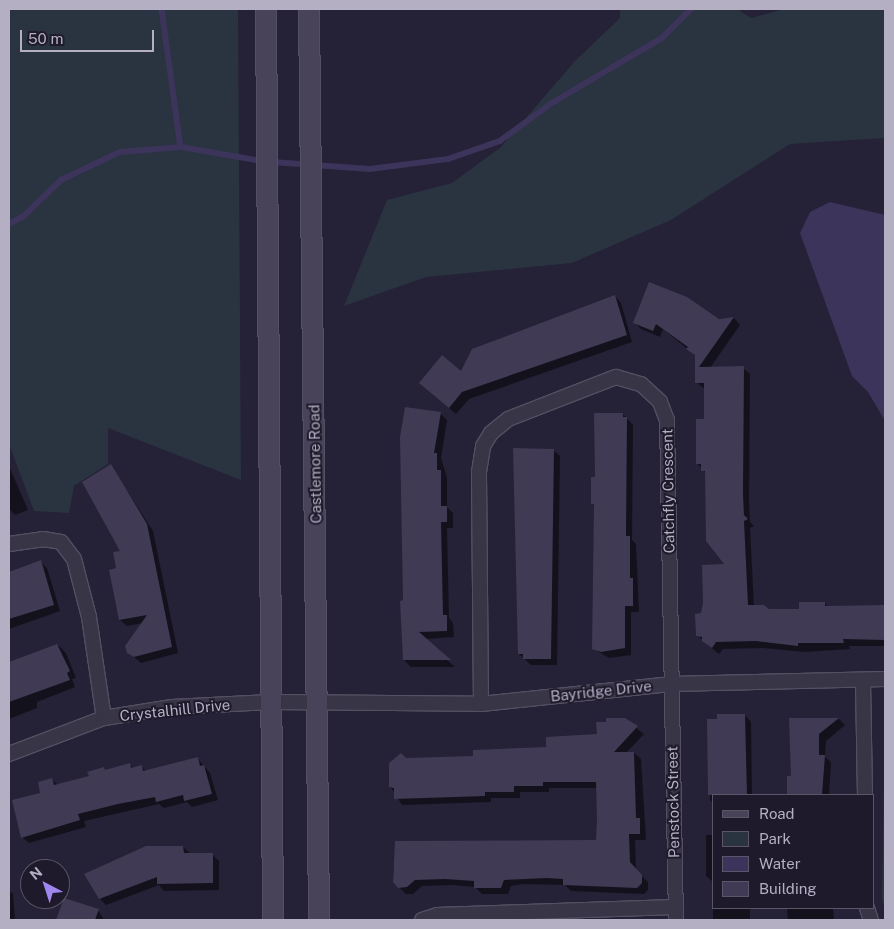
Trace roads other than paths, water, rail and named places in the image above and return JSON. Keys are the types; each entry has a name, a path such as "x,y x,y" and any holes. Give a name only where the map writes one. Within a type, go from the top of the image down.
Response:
{"main road":[{"path":"266,9 273,920"},
{"name":"Castlemore Road","path":"309,9 318,702 318,920"}],"street":[{"name":"Catchfly Crescent","path":"481,704 478,472 483,446 490,433 508,419 616,377 641,384 660,402 667,420 670,684"},
{"path":"9,544 43,539 61,542 74,559 89,617 104,718"},
{"name":"Bayridge Drive","path":"318,702 481,704 670,684 885,679"},
{"path":"863,681 865,794"},
{"name":"Penstock Street","path":"670,684 676,914"},
{"name":"Crystalhill Drive","path":"9,754 104,718 172,707 271,702 318,702"},
{"path":"422,920 438,915 676,914"}],"water":[{"path":"830,202 885,215 885,421 868,392 852,376 800,233 810,212"}],"waterway":[{"path":"162,9 181,147"},
{"path":"272,162 370,169 448,159 500,141 552,103 662,38 691,9"},
{"path":"9,224 24,216 61,180 120,152 181,147 262,161"}]}
